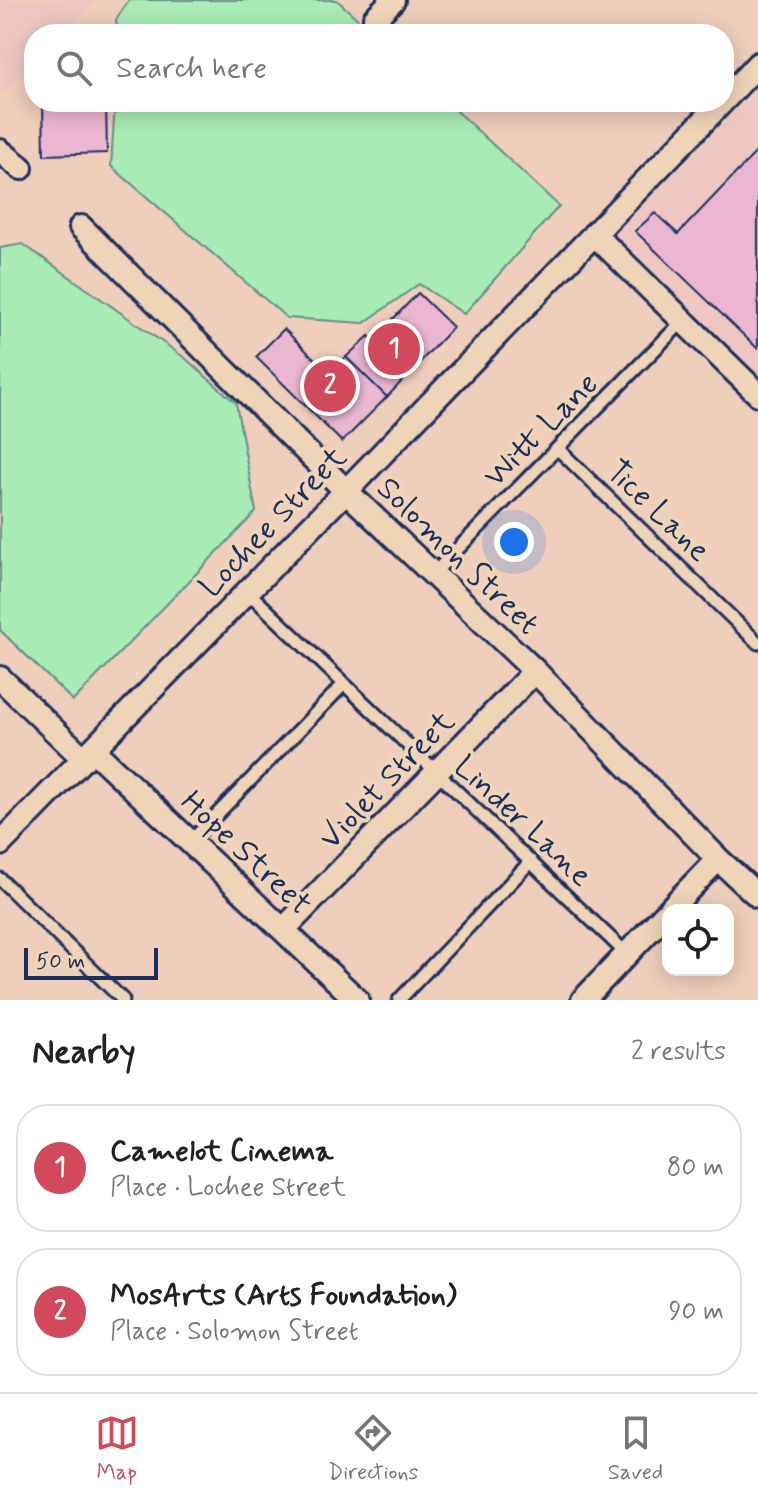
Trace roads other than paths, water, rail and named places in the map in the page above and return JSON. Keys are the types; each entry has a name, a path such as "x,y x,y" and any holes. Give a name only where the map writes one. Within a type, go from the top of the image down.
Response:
{"street":[{"path":"375,18 393,0"},
{"name":"Lochee Street","path":"734,89 758,64"},
{"name":"Lochee Street","path":"0,844 712,112"},
{"path":"0,151 21,168"},
{"name":"Solomon Street","path":"81,227 346,491 535,671 758,896"},
{"path":"594,234 758,394"},
{"name":"Violet Street","path":"283,930 535,671"},
{"name":"Hope Street","path":"0,678 190,842 357,1000"},
{"path":"674,904 718,859"},
{"path":"583,1000 662,916"}],"lane":[{"name":"Witt Lane","path":"433,574 683,321"},
{"name":"Tice Lane","path":"558,449 758,643"},
{"name":"Linder Lane","path":"248,592 627,954"},
{"path":"190,842 344,684"},
{"path":"399,1000 531,861"},
{"path":"0,879 123,1000"}],"place":[{"name":"Camelot Cinema","path":"394,349"},
{"name":"MosArts (Arts Foundation)","path":"330,386"}]}
